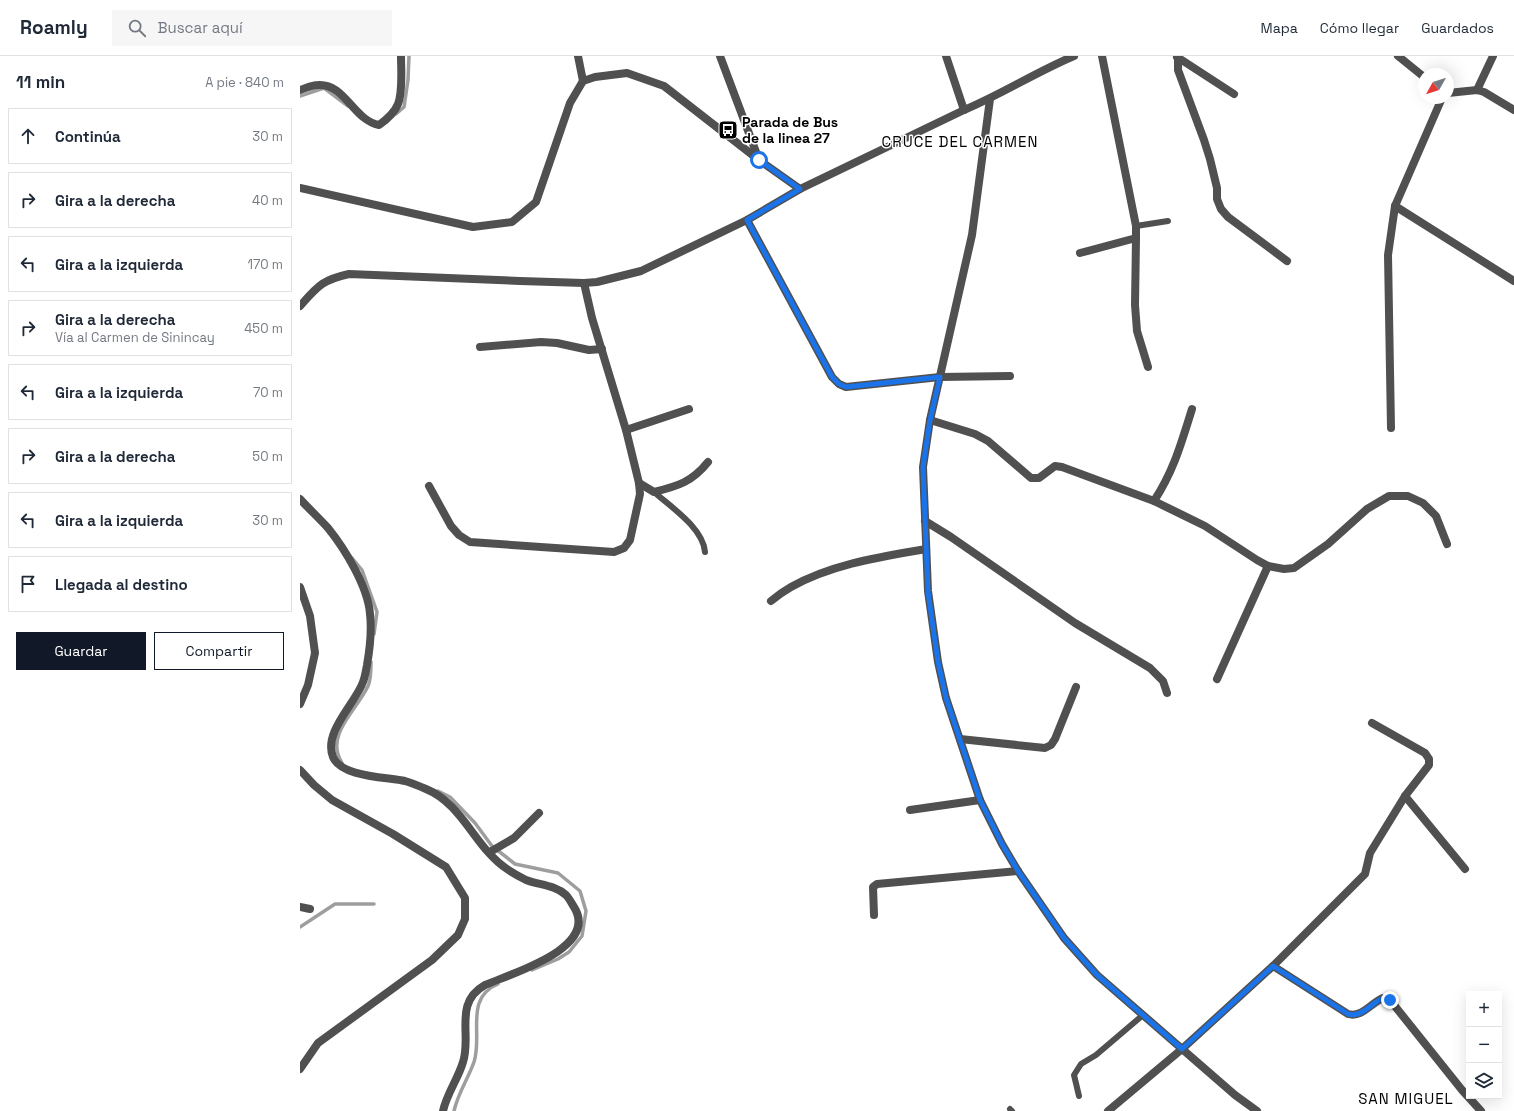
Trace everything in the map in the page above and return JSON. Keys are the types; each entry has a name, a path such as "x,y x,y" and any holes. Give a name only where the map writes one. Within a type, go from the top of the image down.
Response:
{"street":[{"path":"300,90 317,85 337,89 360,115 371,123 379,125 388,119 398,104 402,80 401,56"},
{"path":"578,56 583,81"},
{"path":"720,56 759,160"},
{"path":"946,56 964,110"},
{"path":"300,306 318,286 334,277 349,274 584,283 597,282 641,271 747,220 800,189 990,99 1060,59 1074,56"},
{"path":"1102,56 1136,226 1135,305 1137,331 1148,367"},
{"path":"1398,56 1418,72"},
{"path":"1477,90 1493,56"},
{"path":"1177,57 1234,94"},
{"path":"1177,57 1178,70 1210,159 1217,188 1217,199 1221,209 1228,217 1288,261"},
{"path":"300,188 473,227 512,222 536,202 570,103 583,81 594,77 627,73 664,86 759,160 800,189"},
{"path":"1454,92 1477,90 1484,92 1514,110"},
{"path":"990,99 972,236 930,420 923,467 928,592 938,662 946,698 980,800 1002,844 1018,871 1064,938 1097,975 1235,1095 1257,1111"},
{"path":"1391,428 1388,255 1395,206 1439,104"},
{"path":"1395,206 1514,281"},
{"path":"747,220 832,377 839,384 846,387 940,377 1010,376"},
{"path":"1080,253 1136,238"},
{"path":"429,486 451,526 459,535 470,542 614,552 624,548 630,540 640,494 639,483 626,430 584,283"},
{"path":"480,347 541,342 562,344 589,350 602,349"},
{"path":"626,430 689,409"},
{"path":"1154,501 1165,483 1178,454 1192,409"},
{"path":"930,420 975,434 988,441 1031,478 1038,478 1055,466 1062,467 1154,501 1205,526 1268,566 1284,569 1294,568 1328,544 1367,509 1390,496 1408,496 1423,503 1436,516 1447,544"},
{"path":"639,483 654,492 671,488 694,477 708,462"},
{"path":"300,499 327,528 344,551 355,570 366,596 370,614 370,648 363,683 331,739 330,750 338,765 345,769 406,782 427,789 443,798 506,869 527,880 548,885 566,895 577,913 578,927 574,937 559,951 548,958 478,988 472,995 466,1013 463,1062 446,1098 443,1111"},
{"path":"925,521 1075,623 1150,668 1163,681 1167,694"},
{"path":"770,601 790,587 818,574 850,564 926,550"},
{"path":"1217,679 1268,566"},
{"path":"300,587 310,616 315,653 308,685 300,704"},
{"path":"960,739 1045,748 1052,746 1076,686"},
{"path":"1108,1111 1182,1049 1273,966 1365,874 1370,853 1405,796 1429,765 1429,759 1424,753 1372,723"},
{"path":"300,770 314,785 332,800 393,834 446,867 465,898 465,919 458,935 432,960 318,1043 300,1069"},
{"path":"1405,796 1465,869"},
{"path":"910,810 980,800"},
{"path":"490,852 514,838 539,813"},
{"path":"874,915 872,887 876,884 1018,871"},
{"path":"300,907 310,909"},
{"path":"1273,966 1348,1014 1354,1016 1360,1014 1383,998 1390,1000 1462,1090 1481,1111"}],"lane":[{"path":"1136,226 1168,221"},
{"path":"654,492 698,533 704,544 705,552"},
{"path":"1078,1096 1074,1075 1081,1064 1096,1055 1143,1015"}],"waterway":[{"path":"396,114 404,107 408,80 409,56"},
{"path":"300,96 324,88 348,106"},
{"path":"352,558 362,570 377,612 374,634"},
{"path":"342,763 337,753 339,733 369,684 371,662"},
{"path":"438,791 450,797 475,823 492,846 515,864 558,873 580,891 586,911 582,936 569,952 558,959 532,970"},
{"path":"300,927 335,904 374,904"},
{"path":"454,1111 458,1098 474,1062 477,1040 478,1008 481,998 488,990 498,984"}],"place":[{"name":"Parada de Bus de la linea 27","path":"728,130"}],"district":[{"name":"CRUCE DEL CARMEN","path":"960,142"},
{"name":"SAN MIGUEL","path":"1406,1099"}],"route":[{"path":"759,160 800,189 747,220 832,377 839,384 846,387 940,377 930,420 923,467 928,592 938,662 946,698 980,800 1002,844 1018,871 1064,938 1097,975 1182,1049 1273,966 1348,1014 1354,1016 1360,1014 1380,999 1383,998 1390,1000"}]}
